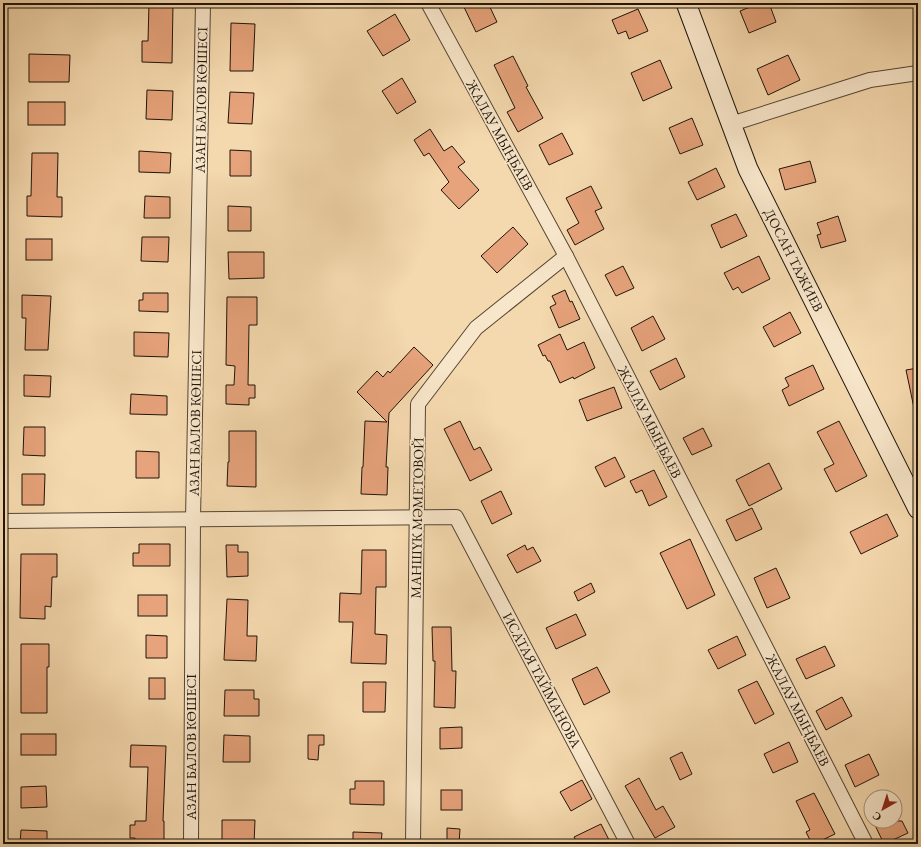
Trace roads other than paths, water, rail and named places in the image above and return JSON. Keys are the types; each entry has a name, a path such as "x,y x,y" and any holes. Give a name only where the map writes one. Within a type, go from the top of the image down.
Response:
{"street":[{"name":"АЗАН БАЛОВ КӨШЕСІ","path":"191,844 193,519 203,3"},
{"name":"ЖАЛАУ МЫҢБАЕВ","path":"428,3 566,256 866,844"},
{"name":"ДОСАН ТАЖИЕВ","path":"686,3 748,169 918,509"},
{"path":"731,124 870,80 918,73"},
{"name":"МАНШҮК МӘМЕТОВОЙ","path":"413,844 418,404 476,328 566,256"},
{"name":"ИСАТАЯ ТАЙМАНОВА","path":"417,518 456,517 628,844"},
{"path":"3,521 417,518"}]}
